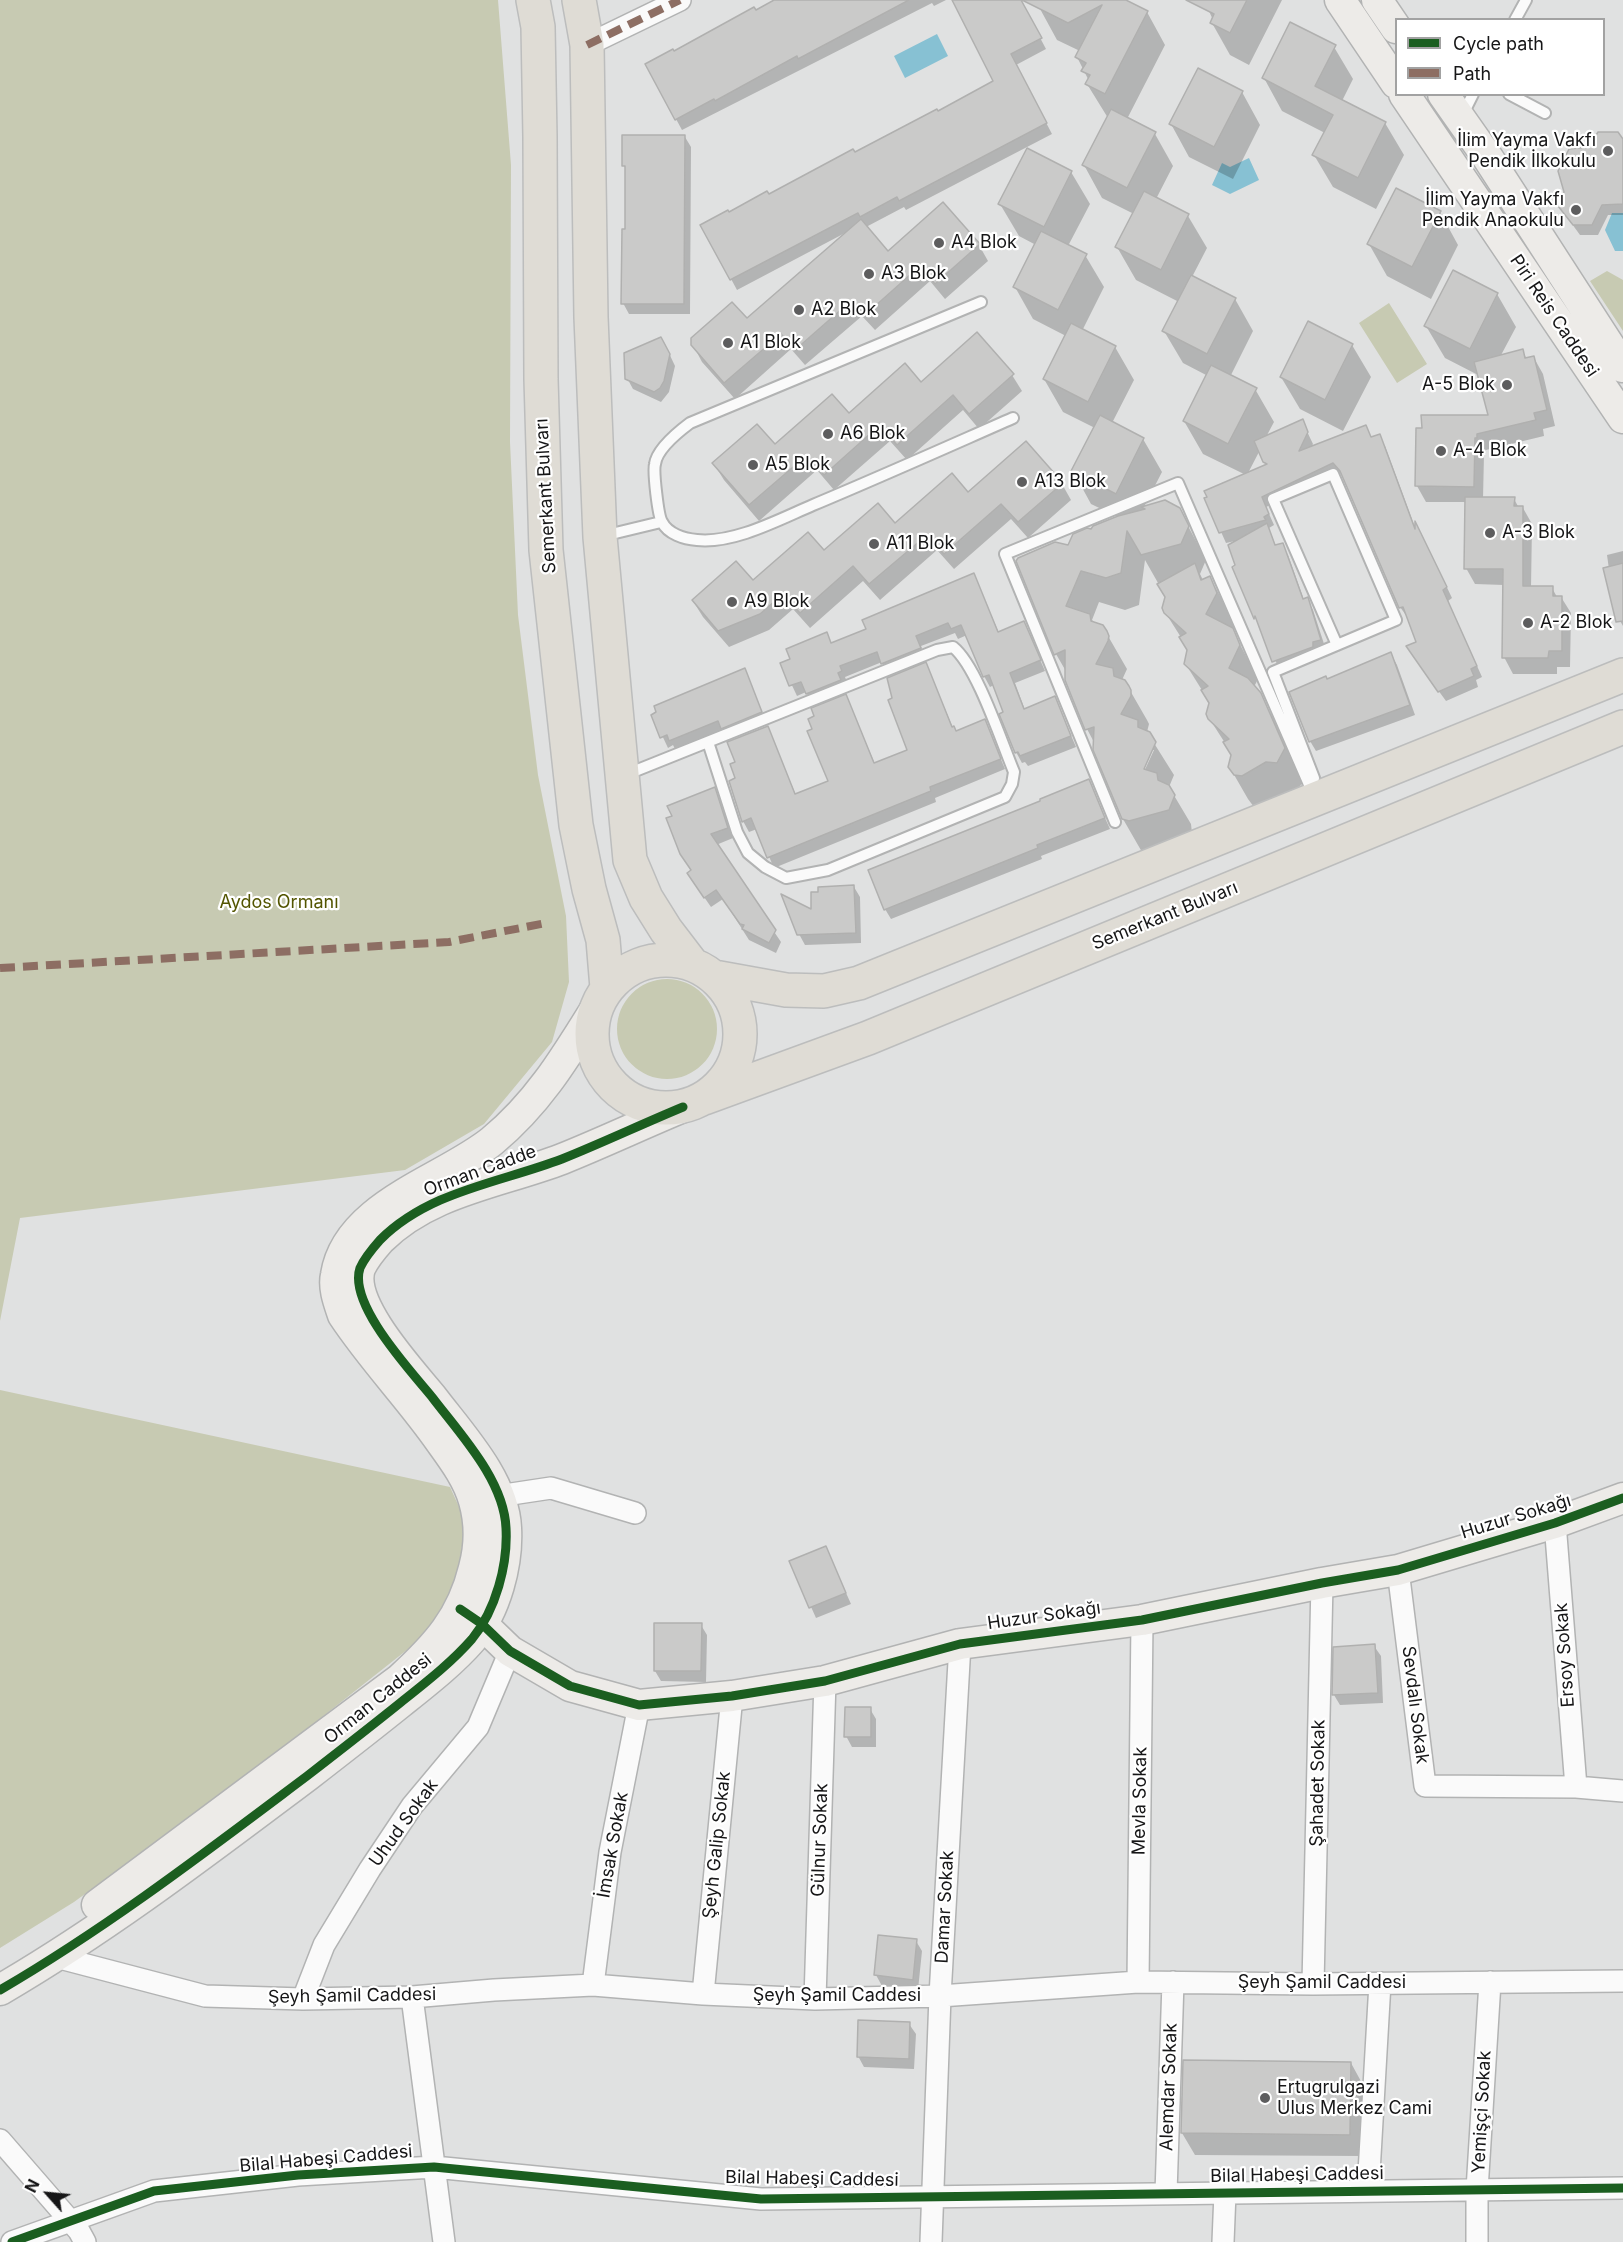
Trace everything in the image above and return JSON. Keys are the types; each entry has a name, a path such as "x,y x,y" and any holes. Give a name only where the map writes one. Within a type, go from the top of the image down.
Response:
{"main road":[{"name":"Semerkant Bulvarı","path":"534,0 538,27 541,379 546,550 576,825 589,889 603,940 602,998"},
{"path":"579,0 587,45 591,317 600,537 630,860 646,898 666,930 703,970 729,995 738,1016 740,1040 734,1063 722,1083 693,1103 660,1108 638,1103 618,1092 603,1074 594,1053 591,1031 602,998 624,972 646,962 669,959 703,970 786,990 825,991 859,983 1623,675"},
{"name":"Semerkant Bulvarı","path":"693,1103 868,1038 1623,727"}],"street":[{"path":"587,45 680,0"},
{"path":"1340,0 1395,82"},
{"path":"1377,0 1395,27"},
{"name":"Piri Reis Caddesi","path":"1405,96 1623,417"},
{"name":"Piri Reis Caddesi","path":"1447,96 1467,107 1623,368"},
{"name":"Orman Cadde","path":"602,998 556,1073 518,1117 491,1142 466,1159 422,1183 379,1211 353,1238 340,1260 335,1276 337,1296 343,1315 364,1326 364,1306 360,1293 359,1272 367,1254 401,1221 454,1194 559,1160 693,1103"},
{"name":"Orman Caddesi","path":"0,1968 61,1931 400,1679 429,1652 445,1633 471,1616 501,1577 505,1557 504,1511 477,1453 364,1326"},
{"name":"Orman Caddesi","path":"0,1990 56,1957 182,1869 342,1749 446,1666 473,1638 470,1587 477,1559 479,1532 474,1500 458,1465 430,1427 364,1326"},
{"path":"498,1496 551,1488 635,1513"},
{"name":"Huzur Sokağı","path":"471,1616 510,1651 570,1686 639,1706 732,1696 825,1681 960,1644 1142,1620 1322,1583 1398,1570 1555,1523 1623,1498"},
{"name":"Ersoy Sokak","path":"1555,1523 1576,1786"},
{"name":"Sevdalı Sokak","path":"1398,1570 1425,1786 1576,1786 1623,1791"},
{"name":"Şahadet Sokak","path":"1313,1984 1322,1583"},
{"name":"Mevla Sokak","path":"1138,1982 1142,1620"},
{"name":"Damar Sokak","path":"931,2242 940,1996 960,1644"},
{"name":"Uhud Sokak","path":"303,1999 324,1945 370,1869 412,1806 478,1727 510,1651"},
{"name":"Gülnur Sokak","path":"815,1998 825,1681"},
{"name":"Şeyh Galip Sokak","path":"703,1994 732,1696"},
{"name":"İmsak Sokak","path":"592,1985 610,1852 639,1706"},
{"name":"Şeyh Şamil Caddesi","path":"56,1957 205,1996 303,1999 412,1997 592,1985 703,1994 815,1998 940,1996 1138,1982 1313,1984 1623,1981"},
{"name":"Alemdar Sokak","path":"1166,2193 1173,1982"},
{"name":"Yemişçi Sokak","path":"1477,2242 1477,2190 1490,1982"},
{"path":"1368,2190 1380,1983"},
{"path":"412,1997 444,2242"},
{"path":"0,2140 71,2221 85,2242"},
{"name":"Bilal Habeşi Caddesi","path":"12,2242 154,2191 298,2175 434,2167 761,2199 1623,2188"},
{"name":"Bilal Habeşi Caddesi","path":"1223,2242 1225,2193"}],"lane":[{"path":"1516,18 1526,0"},
{"path":"1513,96 1545,113"},
{"path":"981,302 690,423 670,439 654,462 661,522 675,535 697,540 725,538 759,527 865,483 1013,418"},
{"path":"1318,798 1273,672 1337,645 1396,620 1333,474 1273,499 1337,645"},
{"path":"1115,822 1005,554 1178,483 1318,798"},
{"path":"600,537 661,522"},
{"path":"622,777 708,742 937,650 953,647 962,654 983,695 1014,771 1012,784 1005,797 828,870 786,878 765,867 748,853 734,822 708,742"}],"green space":[{"name":"Aydos Ormanı","path":"0,0 498,0 511,165 510,442 518,615 538,775 566,916 569,982 552,1042 484,1124 405,1170 20,1218 0,1321"},
{"path":"1607,271 1623,280 1623,331 1590,281"},
{"path":"1389,303 1427,364 1397,383 1359,323"},
{"path":"667,979 686,983 702,994 713,1010 717,1029 713,1048 702,1064 686,1075 667,1079 648,1075 632,1064 621,1048 617,1029 621,1010 632,994 648,983"},
{"path":"0,1390 450,1487 465,1520 459,1571 445,1606 422,1638 259,1767 74,1902 0,1948"}],"water":[{"path":"937,34 948,56 905,78 894,56"},
{"path":"1249,158 1259,180 1230,194 1212,185 1222,163 1230,167"},
{"path":"1612,213 1623,213 1623,251 1615,251 1605,230"}],"building":[{"path":"774,0 909,0 798,59 797,56 675,120 645,64 673,49 674,51 754,7 756,10"},
{"path":"952,0 1021,0 1042,38 1011,54 1047,123 899,201 897,197 860,217 858,213 730,280 700,225 767,191 769,194 853,149 855,152 993,81"},
{"path":"1022,0 1126,0 1148,11 1105,94 1085,84 1090,75 1081,71 1086,63 1075,57 1102,5 1068,23"},
{"path":"1186,0 1247,0 1230,33 1210,23 1214,14"},
{"path":"1290,22 1336,45 1315,86 1386,122 1358,178 1312,155 1333,115 1262,78"},
{"path":"1198,68 1243,91 1214,147 1169,124"},
{"path":"1111,109 1156,132 1127,188 1082,165"},
{"path":"1598,132 1618,132 1623,139 1623,204 1602,205 1592,225 1573,225 1558,206 1564,192 1558,171 1569,149 1589,147"},
{"path":"622,135 685,135 684,304 621,304 622,229 625,229 625,166 622,166"},
{"path":"1027,148 1072,171 1044,227 998,204"},
{"path":"1396,188 1441,211 1412,267 1367,244"},
{"path":"1144,191 1189,214 1161,270 1115,247"},
{"path":"943,202 980,244 935,284 920,266 865,315 852,300 795,350 781,334 724,383 691,345 691,338 732,302 747,318 861,219 888,251"},
{"path":"1041,231 1087,254 1058,310 1013,287"},
{"path":"1453,270 1498,293 1470,349 1424,326"},
{"path":"1191,275 1236,298 1207,354 1162,331"},
{"path":"1308,321 1353,344 1325,400 1280,377"},
{"path":"1071,323 1116,346 1088,402 1043,379"},
{"path":"977,332 1014,374 969,414 953,395 897,445 880,425 824,475 807,455 749,505 712,463 757,424 775,444 832,394 849,413 905,363 921,382"},
{"path":"661,337 670,354 664,381 654,392 625,379 624,353"},
{"path":"1523,349 1525,358 1534,356 1547,410 1534,413 1536,420 1477,434 1474,487 1415,486 1416,428 1422,428 1421,415 1488,415 1474,362"},
{"path":"1211,365 1257,388 1228,444 1183,421"},
{"path":"1100,415 1144,438 1116,494 1071,471"},
{"path":"1303,419 1308,432 1299,451 1366,425 1371,437 1380,434 1415,529 1415,521 1447,587 1443,590 1477,666 1471,669 1474,676 1438,692 1406,646 1416,642 1403,607 1399,608 1340,471 1333,463 1262,497 1269,514 1264,517 1266,520 1219,533 1204,498 1207,497 1204,491 1267,464 1263,462 1254,441"},
{"path":"1026,441 1063,483 1018,522 1001,504 944,554 927,535 869,584 853,566 800,613 783,594 760,614 718,631 692,600 736,561 753,580 808,532 824,550 878,503 895,523 952,473 968,492"},
{"path":"1465,497 1515,497 1514,506 1523,506 1523,586 1553,586 1553,596 1562,596 1562,651 1549,651 1548,658 1502,658 1503,569 1464,569"},
{"path":"1165,500 1180,508 1189,526 1181,544 1141,555 1127,531 1121,573 1106,578 1081,571 1066,606 1090,614 1091,621 1103,625 1107,631 1108,641 1096,664 1113,668 1114,676 1125,680 1129,686 1131,696 1121,714 1138,720 1138,727 1150,732 1156,742 1144,769 1157,773 1158,780 1169,785 1175,795 1169,810 1129,821 1122,819 1093,750 1094,727 1085,730 1065,680 1065,650 1054,655 1016,561 1018,558 1055,542 1068,545 1073,534"},
{"path":"1267,523 1275,545 1283,543 1303,599 1308,597 1321,640 1313,642 1313,647 1272,662 1255,616 1254,619 1232,567 1235,565 1228,545"},
{"path":"1195,563 1201,580 1210,576 1217,593 1206,614 1233,628 1240,645 1229,668 1248,678 1261,693 1285,748 1277,763 1266,762 1242,776 1234,775 1228,767 1231,755 1223,742 1229,739 1208,719 1206,714 1209,703 1201,690 1208,686 1184,664 1187,650 1179,637 1186,633 1164,613 1162,608 1165,597 1157,584"},
{"path":"1623,563 1623,621 1616,622 1603,568"},
{"path":"974,573 998,632 1024,621 1041,660 1010,673 1024,709 1055,696 1071,736 1020,756 1018,752 1015,753 999,714 1003,712 989,675 983,677 961,625 951,629 948,623 916,636 921,648 881,664 877,652 840,666 842,671 838,673 841,680 806,694 801,682 789,686 780,663 790,659 786,649 827,632 831,643 866,629 862,620"},
{"path":"1391,652 1410,705 1309,742 1289,692"},
{"path":"926,662 952,727 954,726 956,731 985,719 1001,759 930,787 931,791 767,858 751,818 742,822 729,781 735,778 730,764 735,762 727,742 768,726 795,794 828,781 807,731 812,729 808,719 814,716 811,708 846,694 874,763 907,750 888,700 892,698 887,678"},
{"path":"745,668 762,712 721,729 718,721 669,741 667,735 660,738 651,715 656,712 654,706"},
{"path":"1089,779 1105,818 1037,845 1038,848 884,910 868,870"},
{"path":"715,787 728,828 711,834 776,930 769,943 742,929 744,925 740,924 716,890 704,898 687,873 691,870 680,854 666,818 672,816 667,806"},
{"path":"854,885 856,933 797,935 781,894 811,909 811,892 818,892 818,887"},
{"path":"826,1546 846,1593 809,1608 789,1561"},
{"path":"654,1623 702,1623 701,1671 654,1671"},
{"path":"1375,1644 1378,1693 1332,1695 1333,1647"},
{"path":"845,1707 871,1707 871,1737 844,1737"},
{"path":"878,1935 917,1939 913,1980 874,1975"},
{"path":"858,2020 910,2022 909,2059 857,2057"},
{"name":"Ertugrulgazi Ulus Merkez Cami","path":"1183,2060 1351,2062 1350,2135 1181,2133"}],"marked path":[{"path":"587,45 680,0"},
{"path":"0,968 449,942 546,923"}],"cycle path":[{"path":"0,1990 118,1914 307,1776 447,1665 472,1639 488,1614 499,1586 505,1556 506,1528 498,1492 479,1458 396,1354 372,1318 363,1300 359,1283 360,1268 369,1253 399,1223 443,1199 562,1159 683,1107"},
{"path":"460,1609 482,1624 510,1651 570,1686 639,1705 732,1696 825,1681 960,1644 1142,1620 1322,1583 1398,1570 1555,1523 1623,1498"},
{"path":"12,2242 154,2191 298,2175 434,2167 761,2199 1623,2188"}],"place":[{"name":"İlim Yayma Vakfı Pendik İlkokulu","path":"1608,151"},
{"name":"İlim Yayma Vakfı Pendik Anaokulu","path":"1576,210"},
{"name":"A4 Blok","path":"939,243"},
{"name":"A3 Blok","path":"869,274"},
{"name":"A2 Blok","path":"799,310"},
{"name":"A1 Blok","path":"728,343"},
{"name":"A-5 Blok","path":"1507,385"},
{"name":"A6 Blok","path":"828,434"},
{"name":"A-4 Blok","path":"1441,451"},
{"name":"A5 Blok","path":"753,465"},
{"name":"A13 Blok","path":"1022,482"},
{"name":"A-3 Blok","path":"1490,533"},
{"name":"A11 Blok","path":"874,544"},
{"name":"A9 Blok","path":"732,602"},
{"name":"A-2 Blok","path":"1528,623"},
{"name":"Ertugrulgazi Ulus Merkez Cami","path":"1265,2098"}]}
